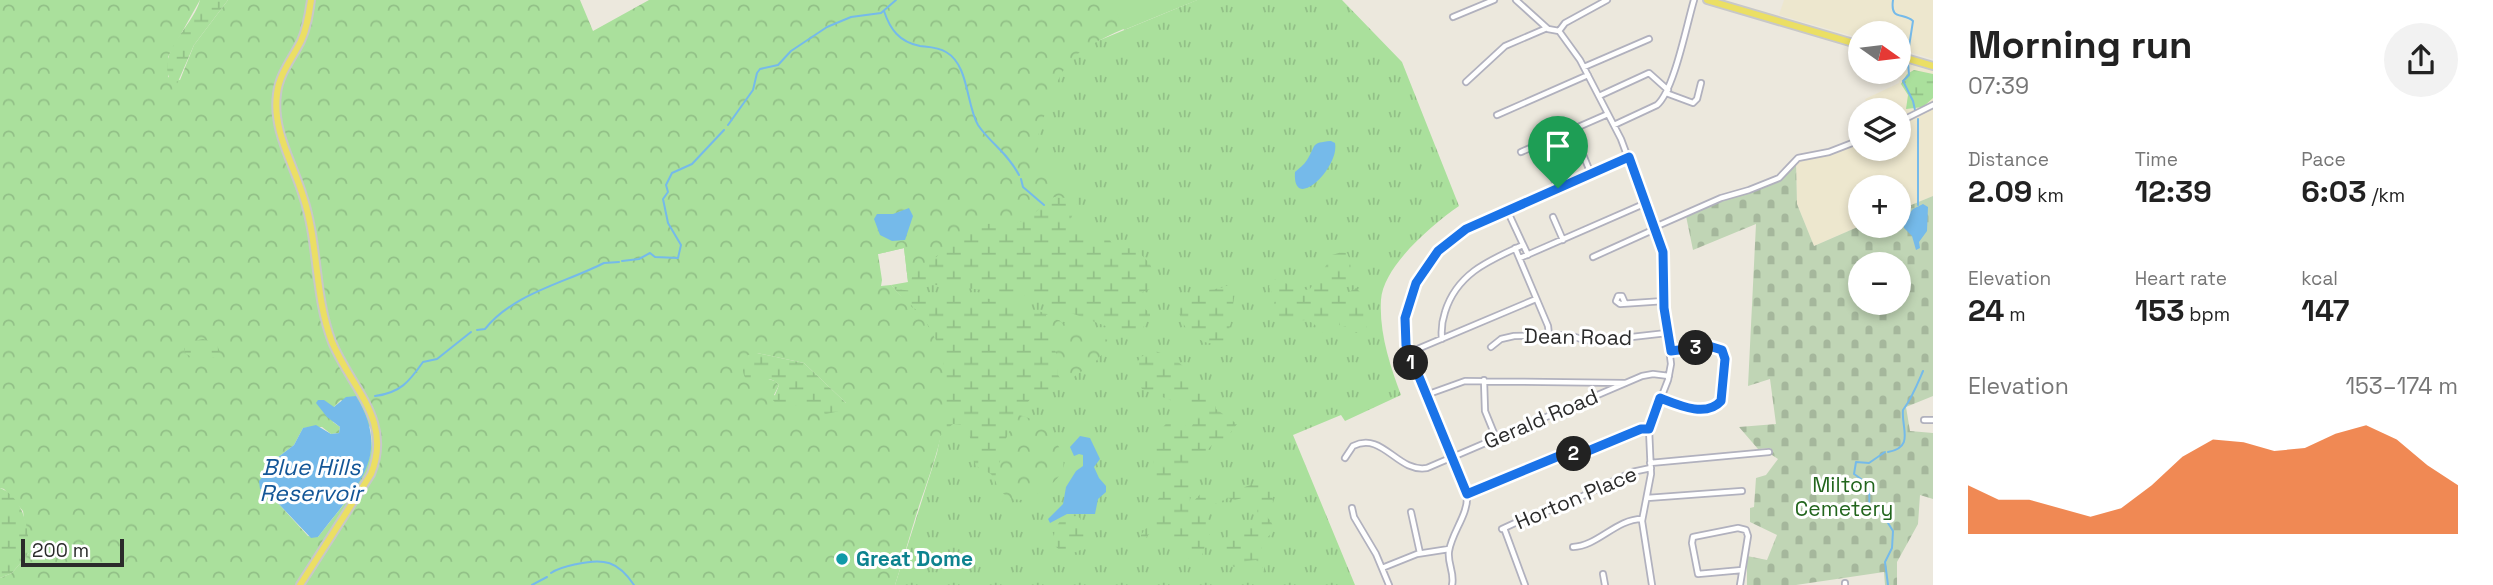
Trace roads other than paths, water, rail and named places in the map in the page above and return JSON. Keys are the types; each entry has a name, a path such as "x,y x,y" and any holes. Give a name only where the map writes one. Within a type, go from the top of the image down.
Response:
{"main road":[{"path":"300,585 371,474 378,442 374,418 340,359 330,334 321,299 310,219 278,122 277,96 280,81 302,40 312,0"},
{"path":"1707,0 1848,41"},
{"path":"1911,60 1933,66"}],"street":[{"path":"1453,18 1494,0"},
{"path":"1516,0 1547,28 1559,31 1584,67 1629,157 1665,258 1664,301 1671,351 1669,376 1649,429 1651,465 1642,519 1652,585"},
{"path":"1559,31 1566,22 1607,0"},
{"path":"1614,125 1657,104 1667,92 1694,0"},
{"path":"1466,82 1505,46 1547,28"},
{"path":"1584,67 1650,39"},
{"path":"1599,96 1650,73 1667,92 1693,103 1697,99 1701,83"},
{"path":"1497,115 1588,75"},
{"path":"1911,116 1933,106"},
{"path":"1521,152 1608,114"},
{"path":"1573,130 1591,174"},
{"path":"1593,257 1717,200 1779,177 1798,158 1848,144"},
{"path":"1538,145 1558,188"},
{"path":"1452,585 1450,549 1467,505 1467,494 1408,353 1404,334 1412,292 1426,265 1452,239 1471,226 1629,157"},
{"path":"1520,258 1646,203"},
{"path":"1507,210 1528,255"},
{"path":"1553,218 1563,240"},
{"path":"1443,340 1441,330 1445,313 1459,284 1480,265 1523,245"},
{"path":"1515,248 1549,335"},
{"path":"1408,353 1536,299"},
{"path":"1625,303 1664,301"},
{"name":"Dean Road","path":"1491,347 1507,337 1569,335 1596,341 1667,333"},
{"path":"1660,398 1690,409 1716,406 1722,399 1725,357 1722,350 1709,346 1671,351"},
{"name":"Gerald Road","path":"1345,458 1351,447 1365,442 1379,445 1414,468 1427,467 1625,383 1648,375 1669,376"},
{"path":"1484,380 1485,411 1496,438"},
{"path":"1426,395 1461,381 1625,383"},
{"path":"1924,420 1933,420"},
{"path":"1467,494 1559,456 1586,452 1641,429 1649,429"},
{"name":"Horton Place","path":"1525,585 1503,528 1558,508 1651,465 1769,452"},
{"path":"1647,498 1742,491"},
{"path":"1352,508 1389,585"},
{"path":"1411,512 1420,553"},
{"path":"1573,547 1582,545 1625,521 1642,519"},
{"path":"1740,585 1748,538 1746,531 1739,528 1694,536 1692,541 1699,575 1742,570"},
{"path":"1382,568 1420,553 1450,549"},
{"path":"1603,573 1605,585"}],"water":[{"path":"1331,141 1335,143 1335,153 1324,174 1316,183 1301,189 1296,184 1295,172 1306,162 1315,145"},
{"path":"1923,204 1928,207 1927,231 1919,242 1920,248 1916,250 1911,235 1913,209"},
{"path":"909,208 913,216 905,240 892,241 880,235 874,219 877,214 893,214"},
{"name":"Blue Hills Reservoir","path":"356,396 367,418 371,437 365,472 318,537 311,538 276,501 260,489 259,481 277,458 294,445 303,428 316,425 331,434 339,433 340,427 327,417 316,403 318,400 324,400 334,407 346,397"},
{"path":"1080,436 1090,438 1100,459 1094,467 1106,486 1106,492 1098,499 1095,514 1067,514 1050,523 1048,519 1063,504 1066,487 1076,471 1083,466 1083,455 1074,456 1070,447"}],"waterway":[{"path":"728,125 753,90 760,69 778,65 791,51 827,27 851,17 881,13 896,0"},
{"path":"1893,0 1895,14 1913,21 1911,34"},
{"path":"884,11 892,29 901,38 920,46 940,49 953,58 963,75 978,125 1019,175"},
{"path":"1904,84 1915,110"},
{"path":"1918,119 1918,205"},
{"path":"622,261 639,259 650,253 655,257 678,258 681,245 668,223 663,199 668,192 666,185 672,173 692,164 724,130"},
{"path":"1021,179 1023,187 1044,205"},
{"path":"477,330 485,329 510,306 541,290 604,263 619,262"},
{"path":"375,396 397,389 408,381 423,362 437,359 471,332"},
{"path":"1888,452 1901,446 1904,441 1903,410 1923,371"},
{"path":"1885,452 1869,463 1856,462 1854,474 1864,481 1868,488 1869,507 1883,515 1893,531 1892,548 1885,562 1888,585"},
{"path":"551,573 577,564 595,561 610,563 622,571 634,585"},
{"path":"532,585 547,577"}],"place":[{"name":"Great Dome","path":"842,559"}],"park label":[{"name":"Milton Cemetery","path":"1844,497"}]}
